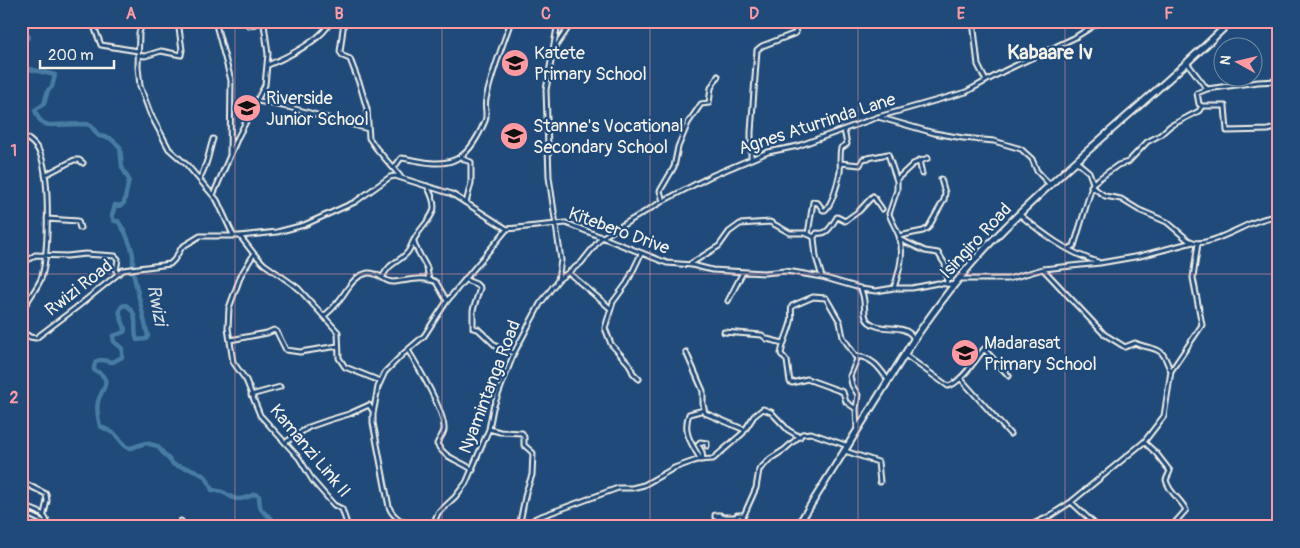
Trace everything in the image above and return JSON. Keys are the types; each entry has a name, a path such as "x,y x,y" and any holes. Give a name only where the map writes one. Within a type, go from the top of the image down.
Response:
{"main road":[{"name":"Isingiro Road","path":"800,526 888,380 954,284 992,240 1019,214 1113,128 1188,64 1231,21"}],"street":[{"path":"92,21 101,45 145,56 161,51 181,55 178,21"},
{"path":"143,21 139,33 138,53 140,86 153,120 169,149 184,162 213,195 223,211 233,236 278,232 321,218 355,202 390,177 400,176 452,194 507,229 448,300 424,336 390,365 380,382 373,411 373,422 391,512 403,521 421,527"},
{"path":"215,21 231,80 232,126 230,159"},
{"path":"213,195 241,132 265,85 268,65 264,26 263,23 258,22 249,26 246,21"},
{"path":"268,65 286,57 324,33 331,21"},
{"path":"344,21 340,52 343,56 350,59 360,85 367,109 368,129 372,143 400,176"},
{"path":"394,168 401,158 424,163 452,161 461,156 470,146 486,120 486,99 501,48 512,21"},
{"path":"556,21 557,28 547,80 545,108 549,176 561,260 558,280"},
{"path":"553,50 573,21"},
{"path":"751,158 751,132 758,50 762,46 796,33 794,21"},
{"path":"973,21 978,65 986,81"},
{"name":"Agnes Aturrinda Lane","path":"558,280 581,263 601,238 663,201 711,176 768,152 798,146 878,116 966,92 1004,71 1074,38 1101,21"},
{"path":"1188,64 1207,89"},
{"path":"663,201 660,191 674,167 678,148 688,123 701,104 709,102 711,88 718,76"},
{"path":"1202,106 1199,104 1197,93 1207,89 1279,81"},
{"path":"258,100 368,129"},
{"path":"1202,106 1225,106 1227,131 1268,130 1279,126"},
{"path":"1092,185 1118,165 1128,162 1147,142 1170,126 1198,111 1202,106"},
{"path":"878,116 934,133 994,141 1021,149 1032,160 1037,171 1051,185"},
{"path":"808,234 813,202 818,203 823,210 828,208 840,172 841,148 847,144 844,130"},
{"path":"21,134 35,144 39,151 45,175 47,219 44,255 39,282 21,312"},
{"path":"199,179 207,165 208,152 213,139"},
{"path":"840,163 860,165 863,159 887,154 897,180 897,190 889,214 899,237 901,249 901,262 894,288"},
{"path":"461,156 471,162 471,183 466,204"},
{"path":"897,180 912,164 928,158"},
{"path":"45,175 74,160 79,160 83,163"},
{"path":"919,160 922,174"},
{"path":"1068,249 1074,246 1092,185 1089,172 1077,162"},
{"path":"899,237 928,228 944,200 945,193 941,179"},
{"path":"1092,185 1105,196 1121,200 1138,210 1167,222 1188,240 1198,243 1214,239 1260,219 1279,215"},
{"path":"382,276 390,265 405,255 414,239 430,220 434,200 427,186"},
{"path":"813,237 816,233 824,234 828,231 837,217 845,221 854,215 873,196 882,209"},
{"path":"1019,214 1049,238 1086,258 1100,263"},
{"path":"47,219 78,221 80,228"},
{"name":"Kitebero Drive","path":"507,229 566,222 601,238 667,263 688,264 712,270 764,274 785,271 822,277 876,291 894,288 906,289 933,284 954,284"},
{"path":"688,264 719,246 729,232 743,222 770,222 790,233 808,234 813,237"},
{"name":"Rwizi Road","path":"21,331 30,338 36,338 77,308 118,274 128,269 170,264 182,247 200,236 233,236"},
{"path":"240,236 254,254 298,288 338,332 341,362 345,367 380,382"},
{"path":"813,237 822,277"},
{"path":"899,237 925,251 938,253 945,264 947,283"},
{"path":"414,239 415,246 427,268 429,280"},
{"path":"959,279 1008,279 1043,269 1100,263 1140,256 1188,245 1193,242"},
{"path":"1027,527 1048,517 1071,502 1144,442 1164,416 1171,371 1202,325 1193,278 1198,243"},
{"path":"21,265 35,255 67,256 86,254 115,256 118,259 116,271 118,274"},
{"name":"Kamanzi Link II","path":"254,254 241,275 231,299 228,317 233,362 246,380 260,415 299,458 312,481 334,505 342,509 348,527"},
{"path":"639,379 633,373 629,364 611,344 605,328 612,302 627,283 641,254"},
{"path":"1043,269 1104,334 1125,347 1135,343 1144,348 1154,348 1164,354 1171,371"},
{"path":"728,301 743,272"},
{"path":"324,316 338,303 352,281 368,273 382,276 392,282 429,280 436,282 448,300"},
{"path":"569,273 610,308"},
{"path":"466,280 480,288 473,310 473,328 478,329 498,348 514,352"},
{"name":"Nyamintanga Road","path":"432,527 438,513 456,497 473,470 489,429 493,408 514,352 540,304 558,280"},
{"path":"860,288 865,299 865,316 867,320 875,325 907,330 913,337 913,341"},
{"path":"856,409 846,402 844,394 840,391 807,379 790,382 787,361 781,354 783,343 792,321 790,309 792,306 820,296 826,298 832,306 840,322 843,337 857,361 850,376 852,385 858,395 856,409 857,430"},
{"path":"230,340 268,333 274,330 278,332 286,350 300,352 338,346"},
{"path":"724,332 760,335 783,343"},
{"path":"904,355 948,386 960,378 984,349 1009,376"},
{"path":"408,350 428,384 443,424 443,433 437,444 438,447 448,457 473,470"},
{"path":"686,352 704,391 704,410 707,414 745,430"},
{"path":"855,356 870,360 878,366 888,380"},
{"path":"960,378 1010,434"},
{"path":"251,395 280,387"},
{"path":"286,442 309,427 349,414 369,405 373,411"},
{"path":"21,409 21,420"},
{"path":"524,527 536,518 618,488 632,488 644,485 666,472 702,460 712,459 745,430 754,416 761,410 765,409 775,416 788,430 800,437"},
{"path":"702,460 688,438 688,420 689,414 704,410"},
{"path":"489,429 500,432 522,433 524,445 533,453 532,475 526,492 519,527"},
{"path":"738,527 756,488 759,470 770,459 805,433 810,432 878,462 880,482"},
{"path":"702,460 702,452 698,445 700,442 707,443 707,446"},
{"path":"1144,442 1156,453 1170,471 1166,480 1168,489 1183,503 1186,510 1171,527"},
{"path":"21,486 26,484 46,494 47,501 44,514 48,526"},
{"path":"1071,502 1098,527"},
{"path":"21,505 44,514"},
{"path":"21,511 48,526"},
{"path":"720,515 716,515 716,517 744,515"},
{"path":"179,527 181,521"}],"waterway":[{"name":"Rwizi","path":"21,43 29,37 25,32 28,21"},
{"name":"Rwizi","path":"21,67 55,75 44,104 35,110 38,118 49,125 87,124 99,136 110,138 120,147 122,167 129,180 124,203 120,206 115,205 112,216 114,221 118,221 125,232 131,247 133,272 148,336 146,339 137,340 135,317 131,309 126,305 122,306 120,314 125,329 124,332 113,336 114,342 122,348 122,357 113,362 100,360 94,365 94,370 101,374 105,381 97,405 100,426 115,434 126,447 131,448 146,443 157,446 174,465 194,470 206,477 212,490 219,491 235,499 246,498 255,494 259,496 261,510 272,519 273,523 270,527"}],"place":[{"name":"Katete Primary School","path":"515,63"},
{"name":"Riverside Junior School","path":"247,108"},
{"name":"Stanne's Vocational Secondary School","path":"514,136"},
{"name":"Madarasat Primary School","path":"965,353"}],"district":[{"name":"Kabaare Iv","path":"1050,52"}]}
